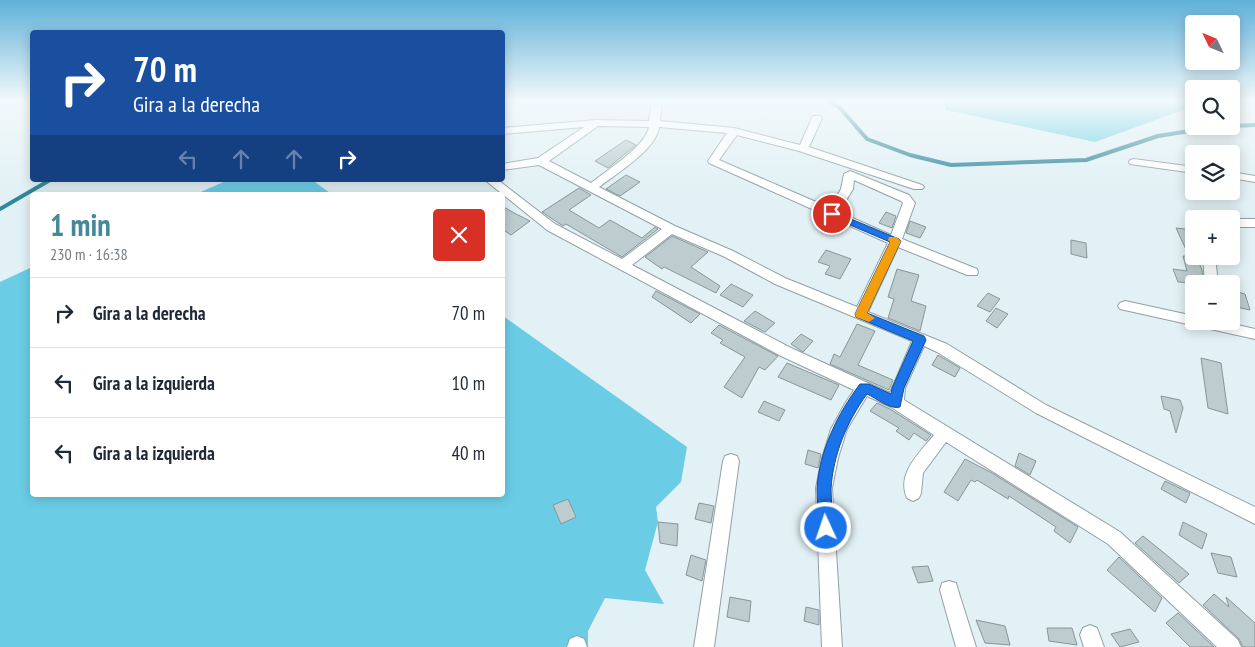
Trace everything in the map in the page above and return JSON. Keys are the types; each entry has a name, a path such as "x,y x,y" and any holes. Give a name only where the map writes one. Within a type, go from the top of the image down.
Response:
{"street":[{"path":"505,167 541,161 586,130"},
{"path":"591,188 644,146 654,130"},
{"path":"725,130 803,149 905,198 909,203 896,241 860,314"},
{"path":"803,149 811,130"},
{"path":"734,131 713,161 832,214 972,272"},
{"path":"541,161 671,229 730,254 780,281 942,348 1042,409 1255,516"},
{"path":"1134,162 1185,169"},
{"path":"832,214 847,189 849,170"},
{"path":"849,170 918,188"},
{"path":"1240,176 1255,179"},
{"path":"494,182 551,227 786,352 896,403 1114,538 1231,647"},
{"path":"1240,223 1255,223"},
{"path":"623,265 671,229"},
{"path":"1125,306 1185,319"},
{"path":"1240,330 1255,334"},
{"path":"896,403 898,388 920,340"},
{"path":"832,647 824,488 830,458 839,429 851,406 865,387"},
{"path":"913,493 915,471 945,432"},
{"path":"704,647 731,461"},
{"path":"949,590 966,647"}],"shaded area":[{"path":"1040,130 1127,130 1095,142"},
{"path":"223,182 315,182 329,192 201,192"},
{"path":"30,268 30,497 505,497 505,317 687,447 681,482 656,507 658,522 645,570 664,604 605,598 588,631 588,647 0,647 0,282"}],"building":[{"path":"626,140 636,145 608,168 595,161"},
{"path":"626,175 640,182 620,196 606,189"},
{"path":"579,188 591,195 569,210 599,228 610,220 642,238 655,227 658,229 622,257 566,224 563,226 542,212"},
{"path":"505,208 530,221 511,235 505,231"},
{"path":"886,212 896,216 892,228 879,223"},
{"path":"910,221 926,227 920,238 906,233"},
{"path":"1176,228 1185,229 1185,247"},
{"path":"672,236 708,252 691,267 720,286 716,293 664,267 662,269 645,257"},
{"path":"1071,240 1086,243 1087,258 1071,254"},
{"path":"826,250 851,259 840,279 825,274 830,266 818,262"},
{"path":"1185,265 1200,265 1202,275 1185,275 1185,283 1178,282 1173,269 1187,271"},
{"path":"897,269 919,275 911,301 926,306 920,331 888,318 894,299 888,297"},
{"path":"731,284 753,295 743,307 720,295"},
{"path":"656,291 700,314 691,323 652,297"},
{"path":"988,293 1000,299 990,312 977,306"},
{"path":"1240,293 1245,294 1250,310 1240,308"},
{"path":"996,308 1008,314 997,328 986,321"},
{"path":"755,311 775,323 765,332 744,321"},
{"path":"857,324 875,331 858,365 893,380 889,390 830,364 834,354 840,357"},
{"path":"719,325 778,356 765,370 759,367 742,398 724,387 745,357 720,343 723,340 711,333"},
{"path":"801,334 813,341 803,352 791,344"},
{"path":"938,355 960,368 955,377 932,365"},
{"path":"1201,358 1221,363 1228,414 1208,408"},
{"path":"787,363 839,385 831,400 778,377"},
{"path":"1161,396 1180,400 1183,408 1176,433 1170,411 1164,409"},
{"path":"764,401 785,410 779,421 758,412"},
{"path":"877,403 931,435 926,441 914,433 909,440 896,431 899,428 870,411"},
{"path":"808,450 821,454 818,468 805,464"},
{"path":"1019,453 1036,461 1030,475 1015,466"},
{"path":"965,459 992,473 1078,527 1070,543 1054,531 1056,527 1009,496 1008,499 977,480 975,482 971,480 958,501 944,492"},
{"path":"1165,481 1190,493 1186,503 1161,489"},
{"path":"568,499 576,517 561,524 553,505"},
{"path":"699,503 714,506 711,523 695,519"},
{"path":"658,522 678,524 677,546 660,543"},
{"path":"1183,522 1207,534 1202,549 1179,535"},
{"path":"1143,536 1189,574 1179,583 1135,543"},
{"path":"1211,553 1231,557 1237,577 1218,573"},
{"path":"691,555 706,560 702,581 686,575"},
{"path":"1119,557 1162,598 1155,612 1107,570"},
{"path":"928,566 933,581 918,583 912,567"},
{"path":"1214,594 1229,607 1226,597 1255,623 1255,647 1243,647 1239,639 1203,605"},
{"path":"730,597 751,601 749,622 727,617"},
{"path":"806,607 819,610 819,625 804,621"},
{"path":"1178,613 1214,647 1190,647 1166,623"},
{"path":"976,620 1005,626 1010,645 985,643"},
{"path":"1047,628 1072,628 1077,645 1049,641"},
{"path":"1130,629 1139,642 1120,647 1111,634"}],"waterway":[{"path":"859,130 867,139 910,155 951,165 1086,160 1158,136 1185,132"},
{"path":"0,209 47,182"}],"slow traffic":[{"path":"869,318 860,314 896,241 893,240"}],"route":[{"path":"826,528 824,488 830,458 839,429 851,406 865,387 896,403 898,388 920,340 860,314 896,241 832,214"}]}
